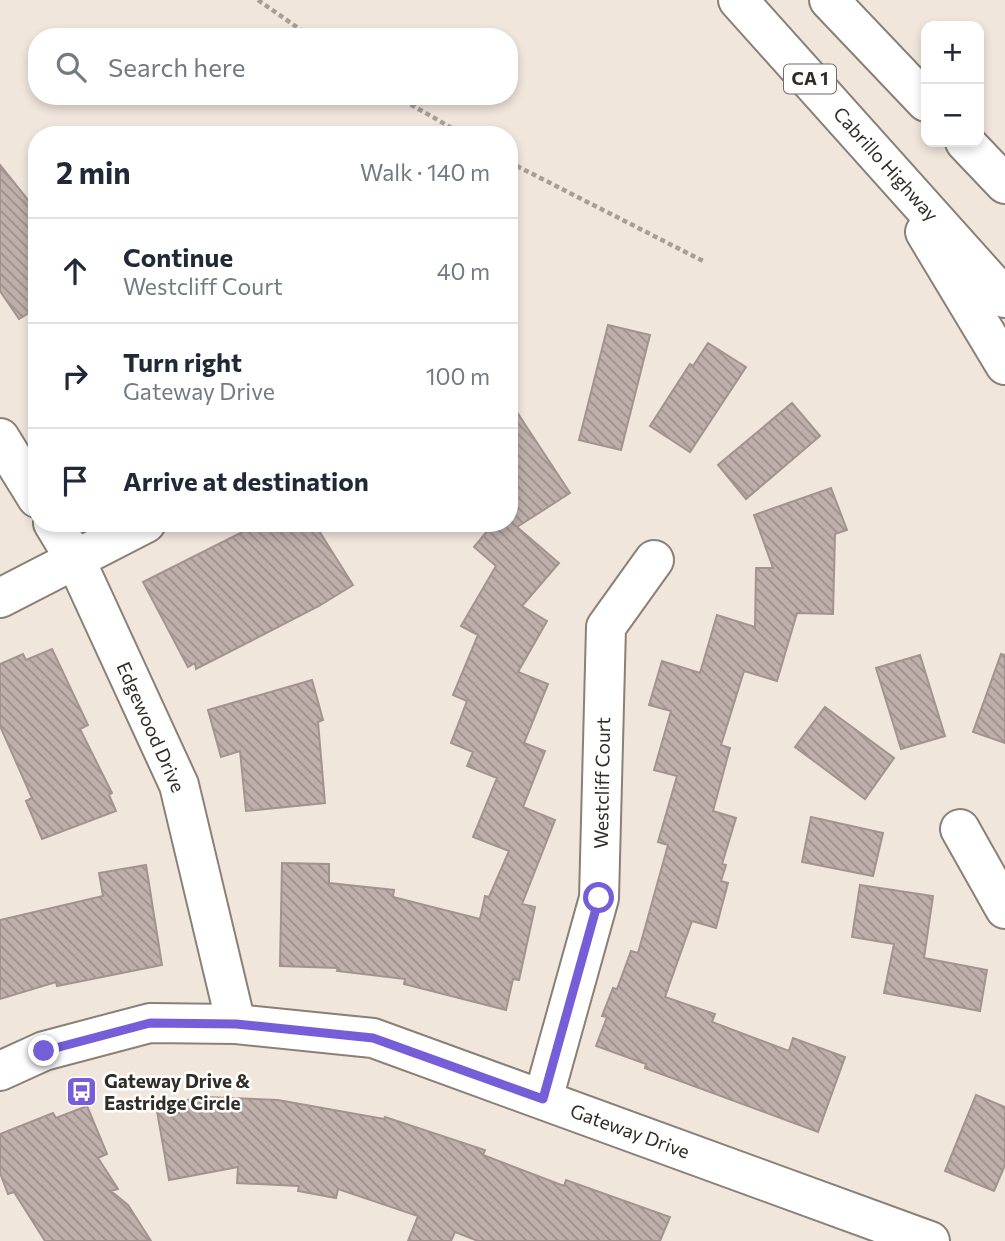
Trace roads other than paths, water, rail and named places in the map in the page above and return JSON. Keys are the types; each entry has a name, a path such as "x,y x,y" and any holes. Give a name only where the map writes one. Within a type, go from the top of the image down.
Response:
{"main road":[{"name":"Cabrillo Highway","path":"738,0 1005,298"},
{"path":"829,0 921,97"},
{"path":"970,147 1005,184"},
{"path":"882,158 1005,365"},
{"path":"0,438 28,483"},
{"name":"Edgewood Drive","path":"58,532 76,561 179,785 236,1024"},
{"path":"0,598 129,532"},
{"name":"Westcliff Court","path":"543,1099 599,898 606,627 654,560"},
{"path":"960,829 985,878 1005,909"},
{"name":"Gateway Drive","path":"0,1071 44,1051 150,1023 236,1024 373,1038 929,1241"}],"place":[{"name":"Gateway Drive & Eastridge Circle","path":"81,1092"}]}
